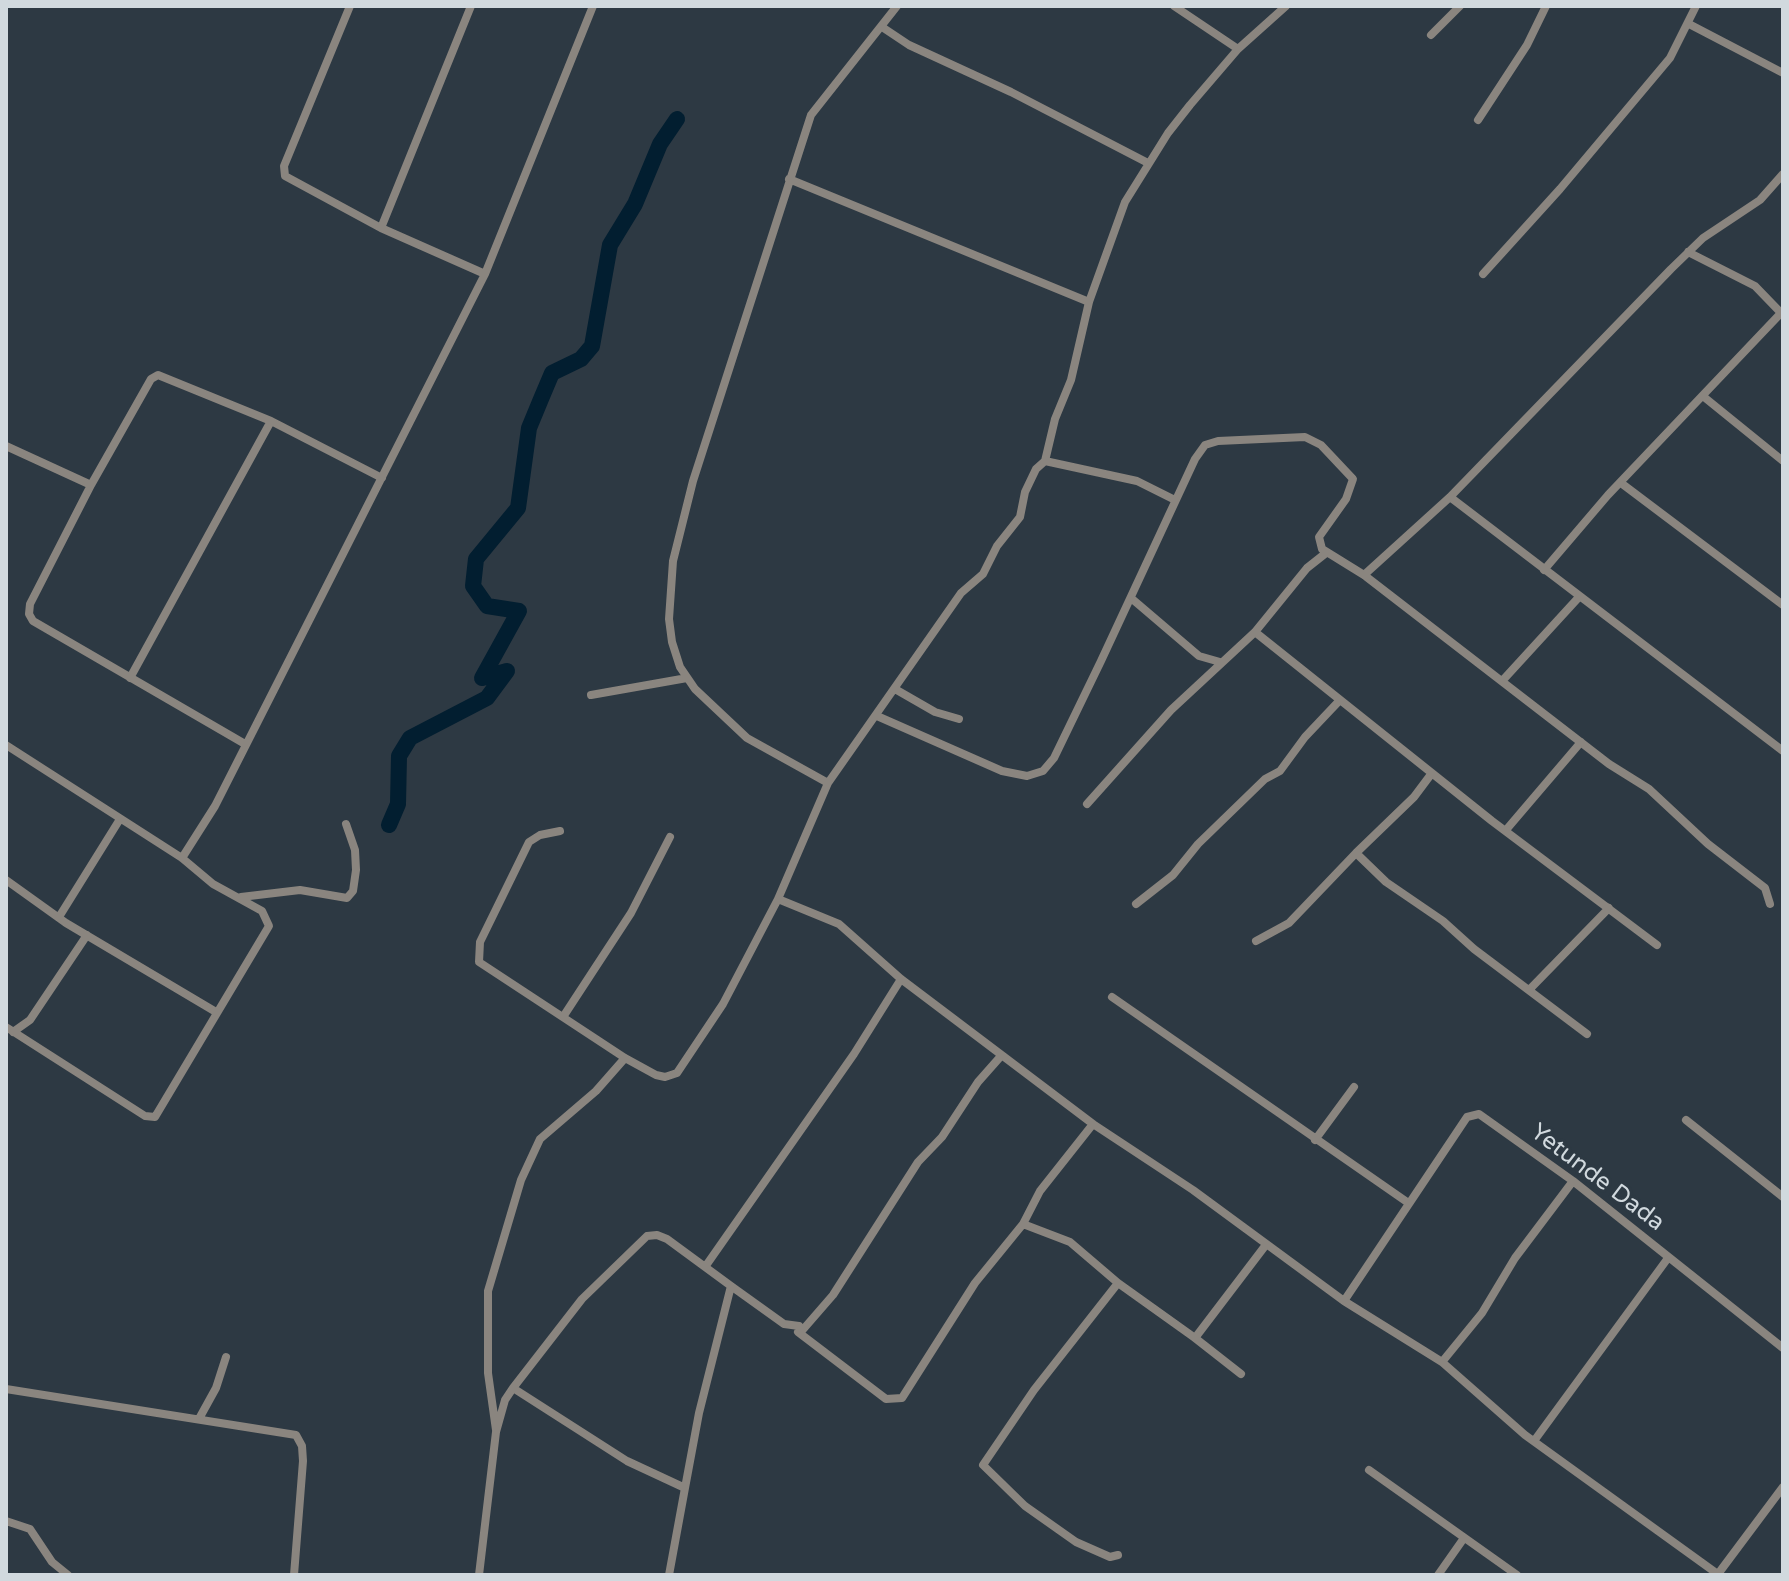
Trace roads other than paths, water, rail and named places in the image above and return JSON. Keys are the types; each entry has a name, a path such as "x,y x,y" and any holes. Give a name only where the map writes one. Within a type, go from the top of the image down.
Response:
{"street":[{"path":"350,6 284,166 285,176 381,228 485,274"},
{"path":"381,228 471,6"},
{"path":"182,858 215,806 485,274 593,6"},
{"path":"828,783 747,738 724,719 687,678 676,654 669,619 678,535 811,115 897,6"},
{"path":"1174,6 1238,49"},
{"path":"560,831 540,835 529,842 480,942 479,962 625,1058 656,1075 665,1077 677,1073 723,1004 778,899 828,783 961,593 983,574 997,546 1020,517 1025,492 1036,469 1045,461 1113,228 1148,163 1168,133 1238,49 1286,6"},
{"path":"1431,35 1460,6"},
{"path":"1478,120 1527,45 1546,6"},
{"path":"1483,274 1670,58 1696,6"},
{"path":"1689,24 1783,73"},
{"path":"882,27 909,45 1148,163"},
{"path":"1364,575 1450,497 1688,252 1760,200 1783,175"},
{"path":"789,179 1089,302"},
{"path":"1544,570 1621,483 1782,314 1755,286 1688,252"},
{"path":"245,744 39,626 29,614 30,604 91,485 151,379 158,375 271,421 382,478"},
{"path":"1704,397 1783,461"},
{"path":"130,678 271,421"},
{"path":"877,716 1002,771 1027,776 1043,771 1054,758 1175,500 1205,445 1246,439 1305,437 1321,445 1353,479 1346,499 1319,537 1326,553 1364,575 1581,742 1649,789 1708,844 1735,861 1765,888 1770,894 1770,904"},
{"path":"6,446 91,485"},
{"path":"1045,461 1137,481 1175,500"},
{"path":"1621,483 1783,605"},
{"path":"1450,497 1783,751"},
{"path":"1087,804 1127,763 1171,710 1255,632 1307,568 1326,553"},
{"path":"1503,680 1579,597"},
{"path":"1131,598 1199,656 1220,662"},
{"path":"1255,632 1432,773 1657,945"},
{"path":"591,695 687,678"},
{"path":"895,689 935,712 959,719"},
{"path":"1136,904 1173,875 1198,844 1265,779 1280,771 1305,737 1340,700"},
{"path":"1506,830 1581,742"},
{"path":"6,745 182,858 213,884 240,897 267,916 268,930 216,1012 162,1111 150,1117 10,1029"},
{"path":"1256,941 1289,923 1414,797 1432,773"},
{"path":"59,917 120,819"},
{"path":"240,897 300,890 347,898 353,891 356,870 355,850 346,824"},
{"path":"563,1017 631,913 670,837"},
{"path":"1356,853 1386,882 1443,921 1587,1034"},
{"path":"6,880 87,935 216,1012"},
{"path":"778,899 839,924 901,979 1001,1056 1093,1124 1193,1190 1265,1246 1344,1301 1442,1362 1534,1441 1718,1575 1783,1487"},
{"path":"1529,990 1609,908"},
{"path":"10,1029 30,1020 87,935"},
{"path":"705,1267 854,1054 901,979"},
{"path":"1112,997 1407,1202 1386,1242 1344,1301"},
{"path":"790,1326 799,1326 800,1333 833,1295 918,1162 942,1137 978,1082 1001,1056"},
{"path":"496,1432 488,1373 488,1291 521,1180 540,1139 596,1091 625,1058"},
{"path":"1315,1140 1354,1087"},
{"name":"Yetunde Dada","path":"1407,1202 1471,1115 1479,1114 1573,1181 1783,1348"},
{"path":"1686,1120 1783,1197"},
{"path":"479,1575 496,1432 505,1400 582,1299 647,1236 667,1239 886,1399 902,1398 975,1283 1023,1224 1040,1191 1093,1124"},
{"path":"1442,1362 1482,1313 1515,1258 1573,1181"},
{"path":"1023,1224 1070,1242 1118,1283 1241,1374"},
{"path":"1195,1338 1265,1246"},
{"path":"1534,1441 1668,1258"},
{"path":"1118,1283 1034,1390 983,1465 1025,1506 1076,1542 1110,1557 1118,1555"},
{"path":"669,1575 699,1413 731,1286"},
{"path":"200,1417 216,1388 226,1357"},
{"path":"513,1388 627,1461 685,1488"},
{"path":"6,1389 200,1417 285,1432 300,1439 303,1461 294,1575"},
{"path":"1369,1470 1517,1575"},
{"path":"6,1521 30,1529 52,1562 68,1575"},
{"path":"1438,1575 1464,1538"}],"waterway":[{"path":"389,825 398,804 399,756 410,738 487,698 507,671 482,678 519,611 487,606 473,586 476,559 518,508 529,428 552,373 581,359 592,346 610,245 635,204 660,144 677,119"}]}
